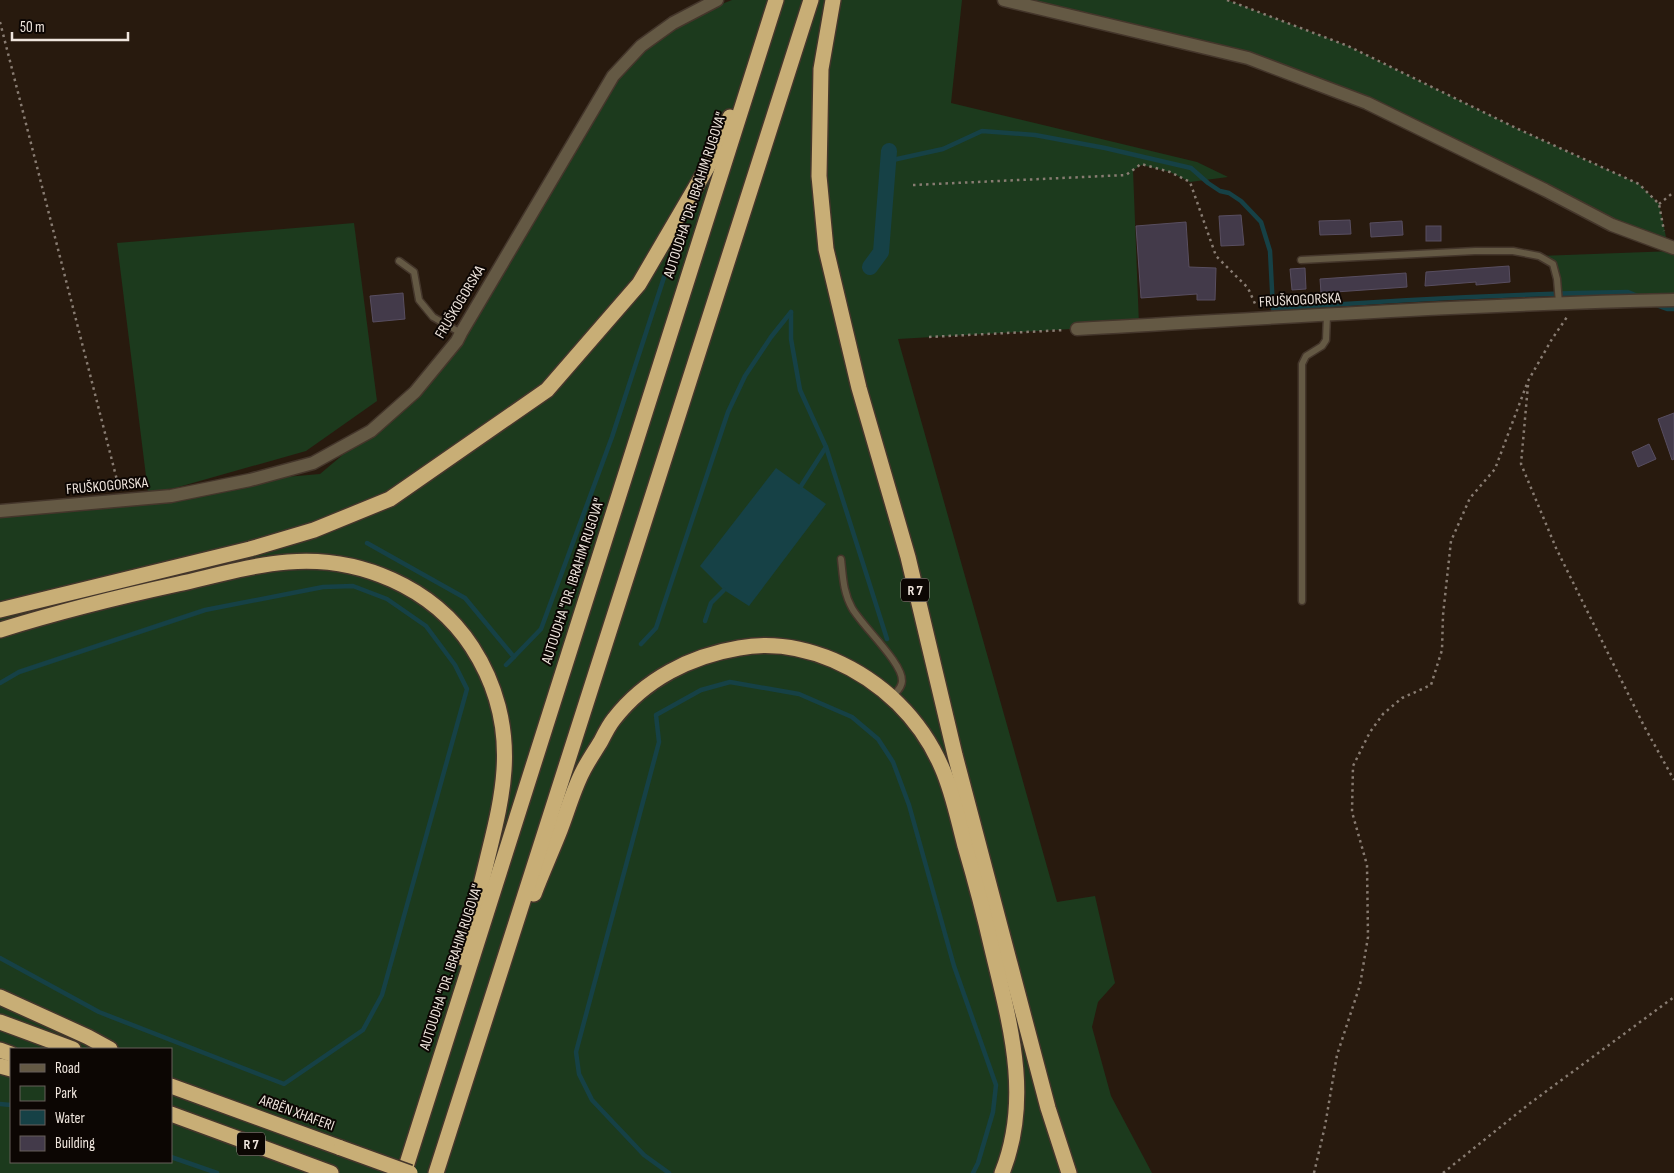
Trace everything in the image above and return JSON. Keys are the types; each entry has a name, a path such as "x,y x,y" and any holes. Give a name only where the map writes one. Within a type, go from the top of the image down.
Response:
{"highway":[{"name":"AUTOUDHA \"DR. IBRAHIM RUGOVA\"","path":"404,1173 776,0"},
{"path":"436,1173 811,0"},
{"name":"R 7","path":"832,0 821,69 820,176 826,249 859,388 908,557 956,755 1048,1108 1069,1173"},
{"path":"0,610 250,549 314,530 390,499 546,390 639,284 708,166 758,54"},
{"path":"0,630 124,595 256,566 289,562 325,562 385,576 416,591 441,610 463,633 487,675 500,712 504,740 504,770 499,812 429,1095"},
{"path":"495,985 559,834 582,772 614,719 645,687 682,664 718,652 753,645 785,646 817,653 869,678 892,697 910,715 942,768 953,799 986,920 1015,1052 1018,1096 1016,1128 1002,1173"},
{"path":"0,997 108,1048"},
{"path":"0,1022 70,1048"},
{"name":"ARBËN XHAFERI","path":"176,1087 410,1173"},
{"name":"R 7","path":"172,1114 332,1173"}],"street":[{"name":"FRUŠKOGORSKA","path":"0,511 171,496 250,480 313,463 371,431 422,385 457,341 613,76 641,46 673,23 717,0"},
{"path":"1004,0 1248,58 1367,104 1545,190 1612,225 1668,246"},
{"name":"FRUŠKOGORSKA","path":"1077,329 1560,302 1674,300"}],"lane":[{"path":"1301,260 1456,251 1513,251 1539,256 1553,264 1560,302"},
{"path":"399,261 414,272 419,300 433,318 460,333"},
{"path":"1302,601 1302,364 1306,356 1322,346 1326,340 1327,315"},
{"path":"841,559 844,589 852,608 865,627 895,661 901,674 901,688 892,697"}],"path":[{"path":"1227,0 1348,46 1510,125 1639,184 1659,204 1668,246"},
{"path":"0,22 122,500"},
{"path":"913,185 1126,175 1142,164 1170,172 1190,182 1216,256 1248,288 1262,319"},
{"path":"1659,204 1674,192"},
{"path":"1314,1173 1325,1126 1337,1055 1360,985 1368,936 1366,864 1352,812 1353,766 1370,732 1383,714 1402,698 1431,685 1442,650 1451,541 1470,498 1496,469 1528,380 1552,339 1579,302"},
{"path":"929,337 1077,329"},
{"path":"1528,380 1522,464 1556,548 1644,726 1674,780"},
{"path":"1444,1173 1529,1104 1674,997"}],"green space":[{"path":"732,0 962,0 951,103 1197,162 1228,177 1190,182 1170,172 1142,165 1133,170 1139,325 898,339 1057,902 1095,896 1115,983 1098,1002 1092,1027 1111,1096 1152,1173 0,1173 0,513 250,480 320,474 371,431 420,395 613,76 673,23"},
{"path":"1004,0 1227,0 1348,46 1518,129 1639,184 1659,204 1666,237 1663,244 1412,125 1248,58"},
{"path":"354,223 377,401 306,451 175,488 148,492 117,243"},
{"path":"1674,251 1674,300 1559,303 1553,264 1539,256"}],"water":[{"path":"776,468 826,504 749,606 724,590 700,566"}],"building":[{"path":"1241,215 1244,245 1221,246 1219,216"},
{"path":"1350,220 1351,234 1320,235 1319,221"},
{"path":"1402,221 1403,235 1371,237 1370,223"},
{"path":"1186,222 1189,267 1216,268 1215,300 1197,300 1197,294 1141,298 1136,226"},
{"path":"1426,226 1441,226 1441,241 1426,241"},
{"path":"1509,266 1510,282 1476,285 1476,282 1425,286 1426,272"},
{"path":"1305,268 1306,289 1292,290 1290,269"},
{"path":"1406,273 1407,287 1321,293 1320,279"},
{"path":"403,293 405,319 373,322 370,296"},
{"path":"1674,413 1674,459 1672,460 1658,419"},
{"path":"1649,444 1656,459 1638,467 1632,452"}],"waterway":[{"path":"888,161 943,149 982,131 1035,135 1105,148 1191,168 1220,191 1229,193 1241,201 1261,222 1270,251 1273,309 1539,294 1628,292 1640,297"},
{"path":"870,267 881,252 889,151"},
{"path":"506,665 541,629 612,437 670,259"},
{"path":"1656,305 1667,309 1674,309"},
{"path":"791,312 791,339 800,390 826,447 801,486"},
{"path":"641,644 656,628 728,412 745,376 771,337 791,312"},
{"path":"826,447 887,639"},
{"path":"367,543 465,598 514,657"},
{"path":"0,683 19,672 205,610 323,587 353,586 387,599 426,626 455,665 467,689 382,995 363,1030 284,1084 99,1012 0,958"},
{"path":"705,621 711,603 724,590"},
{"path":"669,1173 644,1155 592,1100 579,1074 576,1052 659,742 656,715 701,690 730,682 799,694 852,717 878,739 893,762 909,805 954,966 996,1085 993,1112 978,1163 973,1173"},
{"path":"0,1104 10,1105"},
{"path":"172,1157 217,1173"}]}
